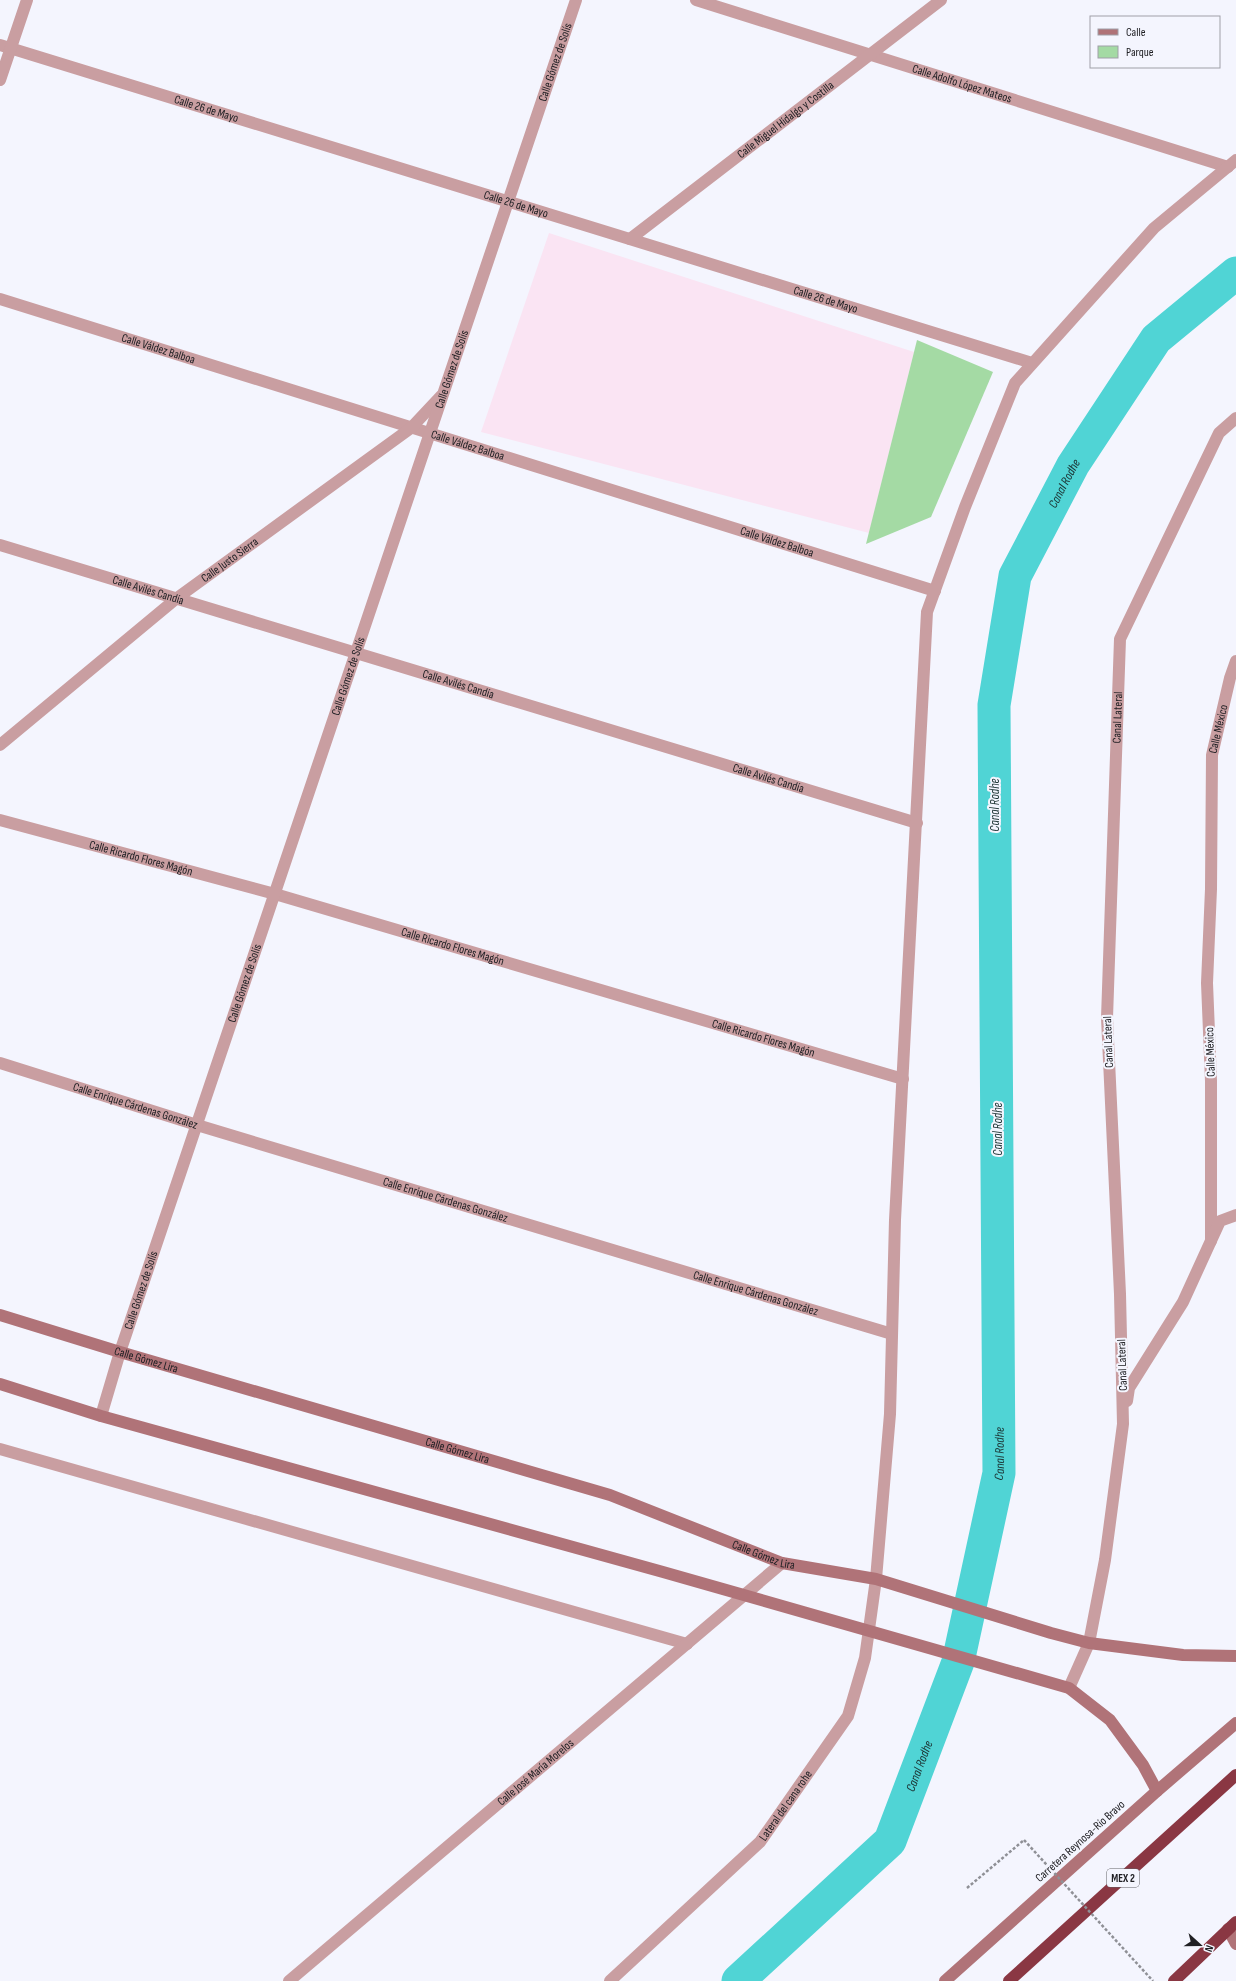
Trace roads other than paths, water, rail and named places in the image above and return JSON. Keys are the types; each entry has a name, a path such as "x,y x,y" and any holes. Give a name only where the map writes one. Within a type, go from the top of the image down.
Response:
{"highway":[{"name":"MEX 2","path":"1009,1981 1236,1775"},
{"path":"1174,1981 1232,1926"}],"street":[{"path":"0,80 5,47 27,0"},
{"name":"Calle Gómez de Solís","path":"101,1416 120,1352 576,0"},
{"name":"Calle Adolfo López Mateos","path":"696,0 1232,163"},
{"name":"Calle Miguel Hidalgo y Costilla","path":"630,239 941,0"},
{"name":"Calle 26 de Mayo","path":"5,47 1032,363"},
{"name":"Lateral del cana rohe","path":"610,1981 760,1842 848,1716 866,1658 876,1579 890,1414 895,1220 928,612 964,507 1015,383 1154,228 1232,163"},
{"name":"Calle Váldez Balboa","path":"0,299 935,592"},
{"name":"Calle Justo Sierra","path":"0,745 177,598 411,428 444,393"},
{"name":"Canal Lateral","path":"1069,1688 1089,1643 1106,1560 1123,1424 1120,1294 1107,1018 1120,639 1219,433 1236,418"},
{"name":"Calle Avilés Candía","path":"0,544 917,823"},
{"name":"Calle México","path":"1123,1424 1129,1388 1184,1302 1211,1241 1211,1081 1207,983 1211,889 1212,755 1230,678 1236,661"},
{"name":"Calle Ricardo Flores Magón","path":"0,820 275,894 903,1079"},
{"name":"Calle Enrique Cárdenas González","path":"0,1063 197,1125 892,1334"},
{"path":"1211,1241 1220,1221 1236,1215"},
{"name":"Calle Gómez Lira","path":"0,1315 120,1352 610,1495 782,1563 876,1579 1051,1633 1089,1643 1182,1655 1236,1656"},
{"path":"0,1384 101,1416 664,1572 744,1597 870,1631 1069,1688 1110,1720 1143,1765 1157,1791"},
{"path":"0,1450 687,1644"},
{"name":"Calle José María Morelos","path":"289,1981 744,1597 782,1563"},
{"name":"Carretera Reynosa-Río Bravo","path":"945,1981 1157,1791 1236,1723"},
{"path":"1232,1926 1236,1944"}],"waterway":[{"name":"Canal Rodhe","path":"738,1981 890,1841 958,1662 999,1473 994,705 1015,576 1073,465 1156,339 1236,273"}]}
